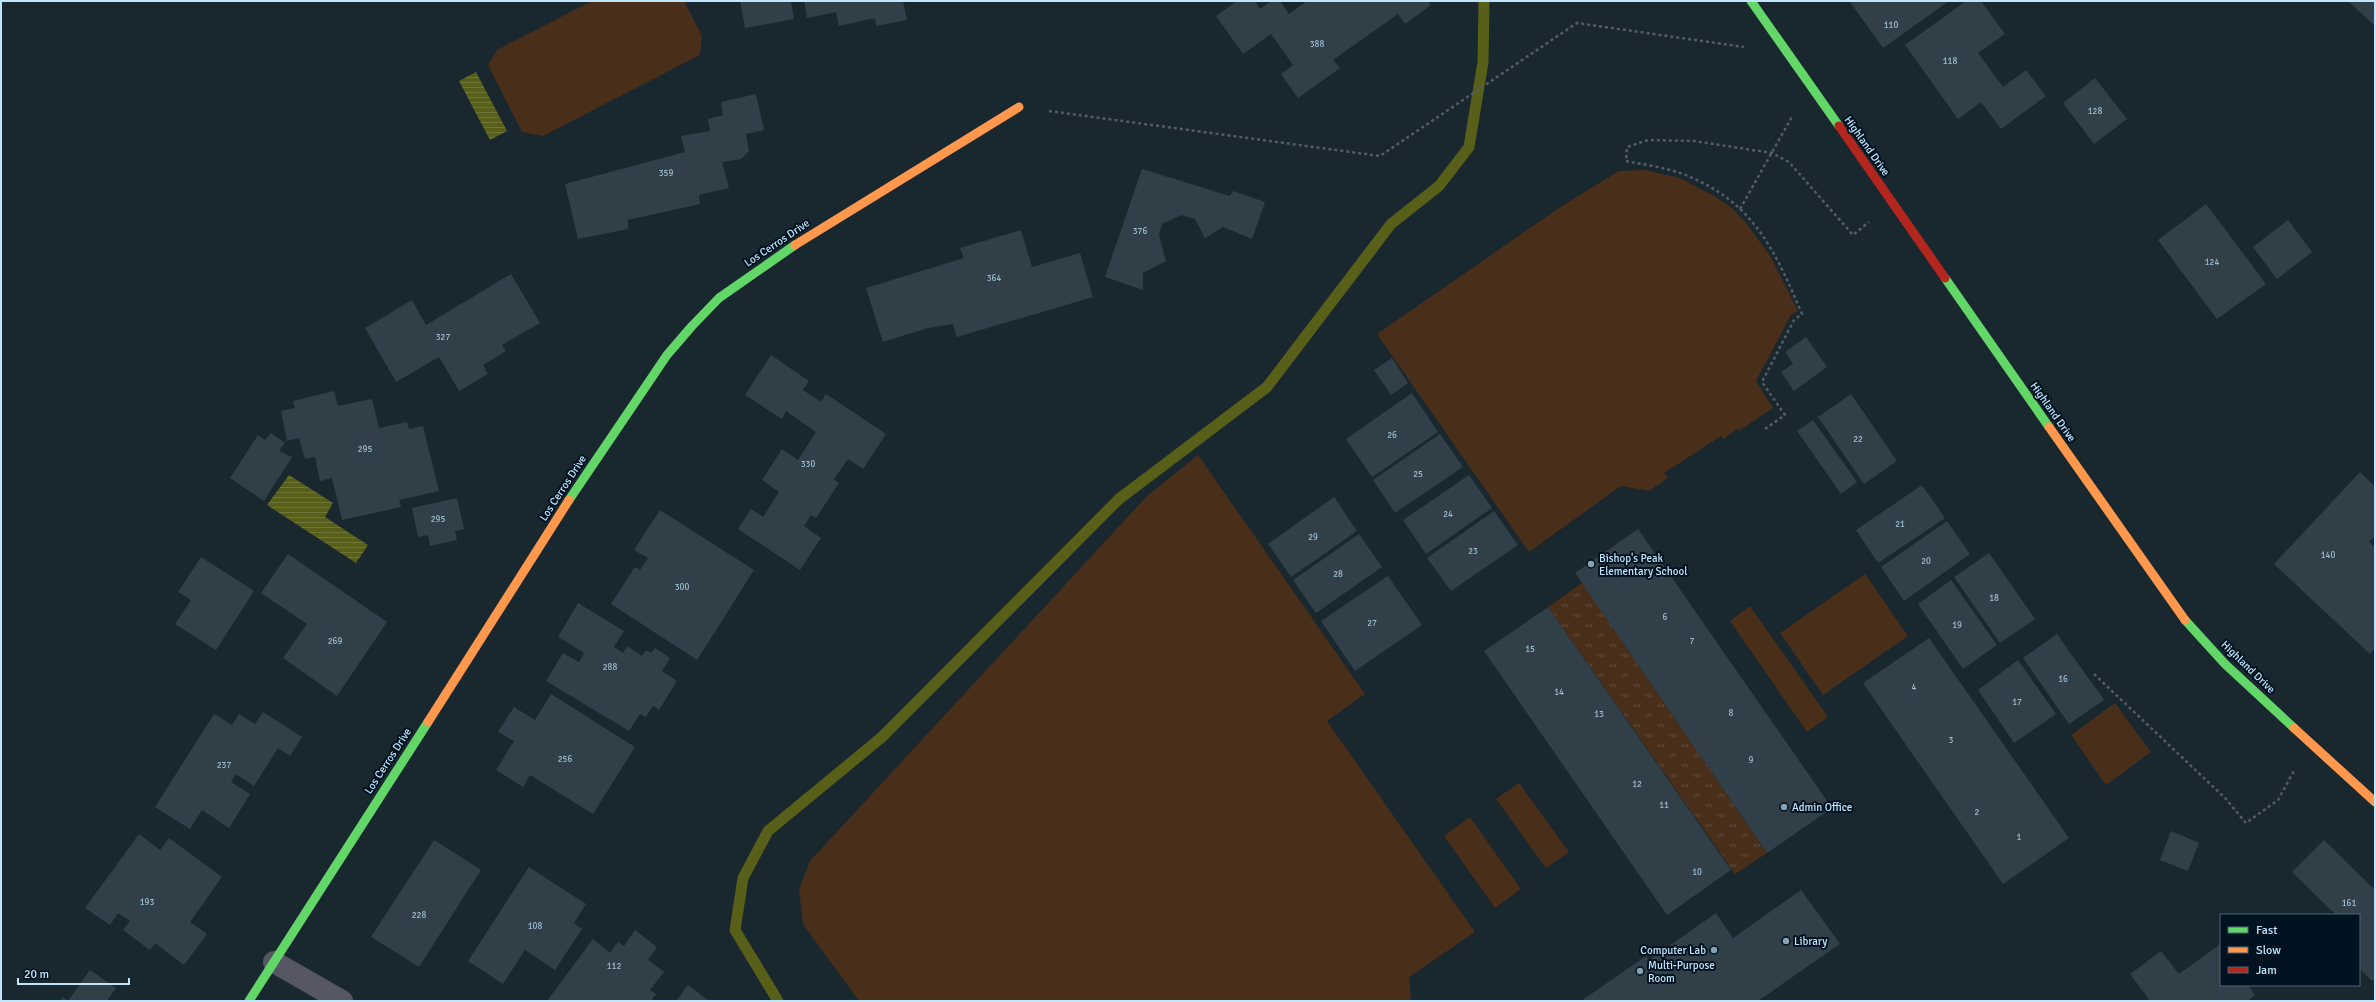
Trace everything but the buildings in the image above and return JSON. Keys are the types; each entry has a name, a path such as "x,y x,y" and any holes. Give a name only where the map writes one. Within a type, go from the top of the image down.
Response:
{"street":[{"name":"Highland Drive","path":"1751,1 2181,615 2225,664 2375,802"},
{"name":"Los Cerros Drive","path":"249,1001 580,483 667,355 719,298 781,253 1019,107"},
{"path":"274,962 342,1001"}],"path":[{"path":"1019,107 1380,156 1577,23 1787,53"},
{"path":"1740,209 1810,85"},
{"path":"1765,429 1785,415 1762,382 1794,320 1802,314 1768,241 1740,209 1712,187 1687,175 1626,161 1627,147 1648,140 1694,141 1772,153 1789,162 1853,235 1892,203"},
{"path":"2094,674 2225,798 2246,823 2278,800 2309,742"}],"green space":[{"path":"592,1 684,1 702,36 700,55 543,136 522,132 488,65 497,50"},
{"path":"1645,170 1680,178 1716,197 1733,209 1746,223 1771,257 1798,311 1791,315 1756,381 1773,408 1739,431 1737,429 1723,439 1721,436 1664,473 1668,478 1649,491 1621,486 1529,552 1377,334 1559,208 1619,171"},
{"path":"1198,455 1365,694 1327,721 1475,932 1409,977 1411,1001 859,1001 803,924 799,889 810,861 1147,496"},
{"path":"1865,574 1908,636 1823,695 1780,633"},
{"path":"1582,583 1767,853 1735,874 1548,607"},
{"path":"1750,606 1828,717 1807,732 1730,621"},
{"path":"2115,703 2151,752 2106,785 2071,735"},
{"path":"1519,783 1569,852 1546,868 1496,799"},
{"path":"1470,817 1521,889 1495,908 1444,836"}],"shaded area":[{"path":"476,72 507,131 490,140 459,81"},
{"path":"289,475 333,503 325,517 368,545 356,563 267,505"}],"waterway":[{"path":"778,1001 735,930 743,878 768,831 882,737 1119,499 1267,387 1391,224 1439,186 1469,147 1483,62 1484,1"}],"traffic: fast":[{"path":"1751,1 1839,126"},
{"path":"569,500 667,355 692,326 719,298 795,245"},
{"path":"1945,278 2049,427"},
{"path":"2185,620 2225,664 2294,728"},
{"path":"249,1001 428,722"}],"traffic: slow":[{"path":"795,245 1019,107"},
{"path":"2049,427 2185,620"},
{"path":"428,722 569,500"},
{"path":"2294,728 2375,802"}],"traffic: jam":[{"path":"1839,126 1945,278"}],"place":[{"name":"Bishop's Peak Elementary School","path":"1591,564"},
{"name":"Admin Office","path":"1784,807"},
{"name":"Library","path":"1786,941"},
{"name":"Computer Lab","path":"1714,950"},
{"name":"Multi-Purpose Room","path":"1640,971"}]}
